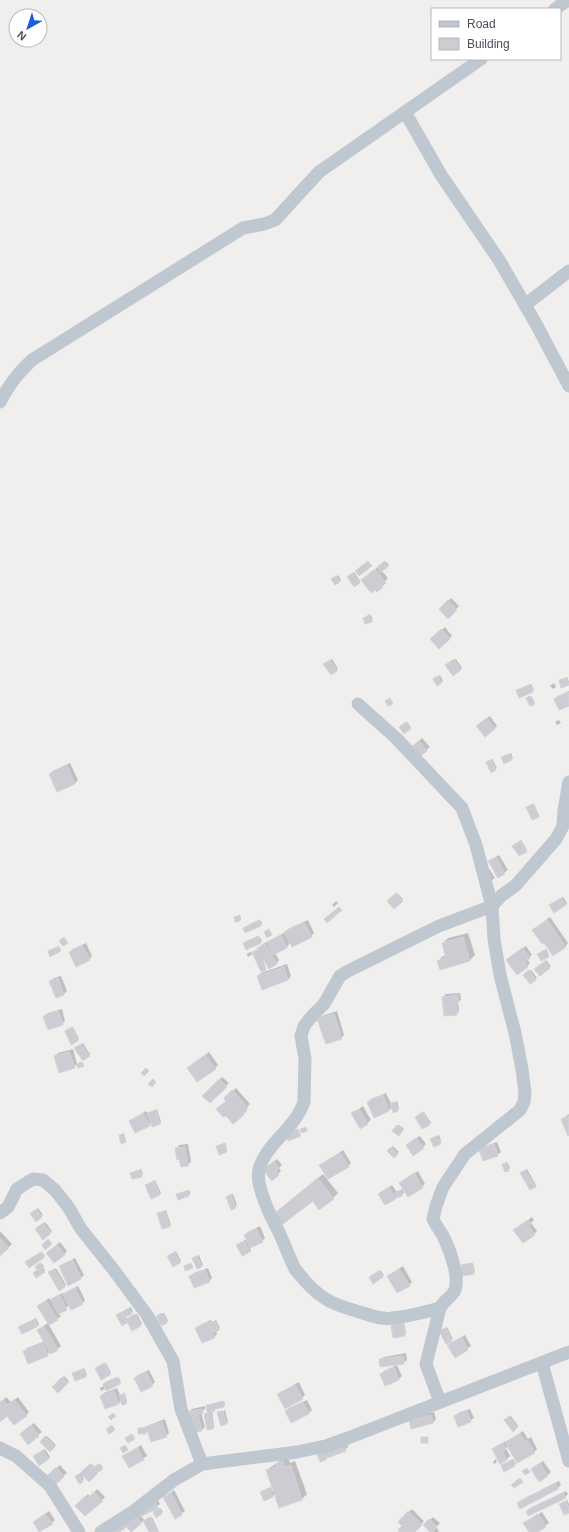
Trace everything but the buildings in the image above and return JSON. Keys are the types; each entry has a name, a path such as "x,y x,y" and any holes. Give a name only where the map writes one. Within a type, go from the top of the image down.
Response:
{"street":[{"path":"556,8 568,0"},
{"path":"0,402 9,384 32,360 243,228 264,224 275,220 320,172 480,60"},
{"path":"405,112 442,175 499,260 569,386"},
{"path":"525,305 569,271"},
{"path":"358,704 396,738 462,808 476,845 492,906 494,939 500,975 515,1033 525,1093 524,1102 520,1110 465,1154 443,1187 436,1206 433,1219 444,1237 453,1260 457,1284 454,1293 444,1301 440,1308 426,1364 440,1402"},
{"path":"440,1308 391,1319 344,1308 330,1302 314,1291 296,1270 270,1217 259,1181 258,1171 264,1157 294,1122 302,1108 304,1102 305,1059 301,1036 304,1026 324,1004 340,976 348,970 439,926 492,906 501,896 516,885 556,839 563,826 569,782"},
{"path":"0,1213 8,1207 17,1188 34,1179 43,1180 55,1190 69,1208 81,1229 114,1269 148,1315 173,1361 181,1409 202,1464"},
{"path":"101,1532 134,1511 174,1480 202,1464 297,1452 330,1445 569,1352"},
{"path":"542,1363 569,1461"},
{"path":"0,1448 16,1456 50,1486 79,1532"}]}
